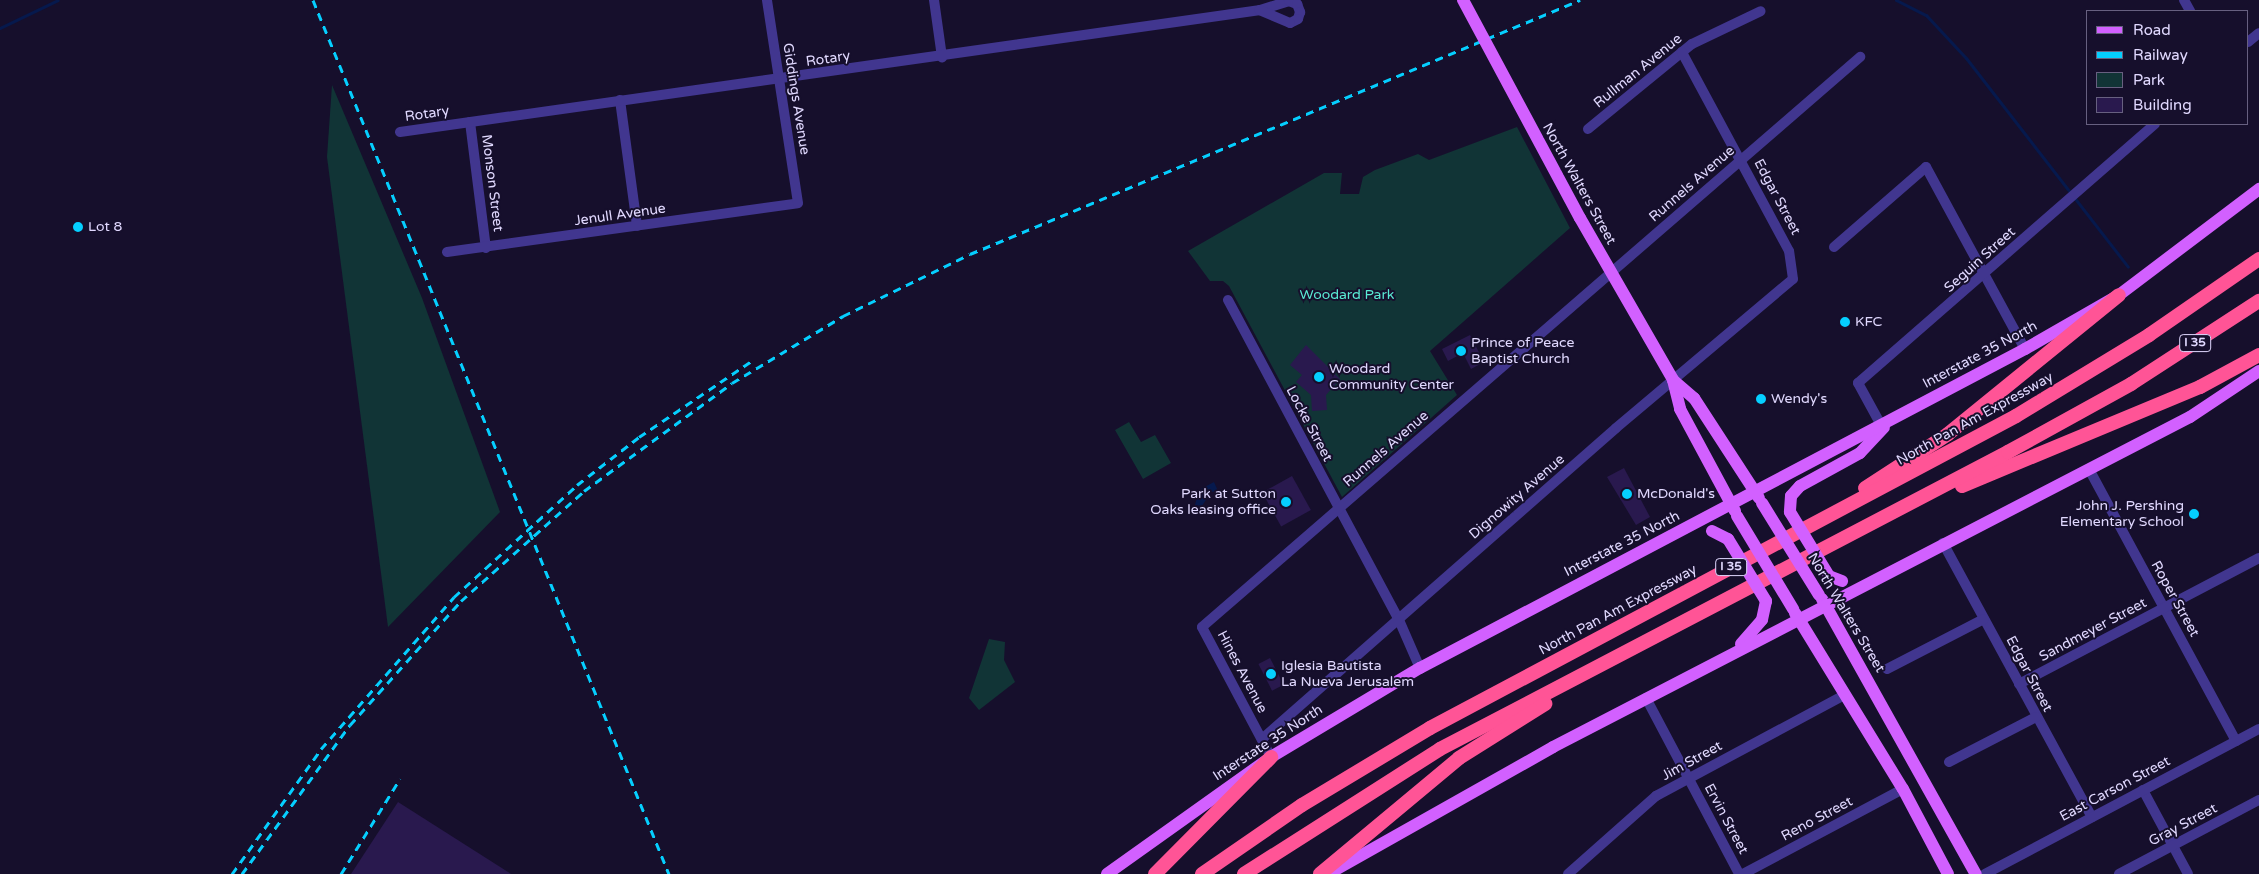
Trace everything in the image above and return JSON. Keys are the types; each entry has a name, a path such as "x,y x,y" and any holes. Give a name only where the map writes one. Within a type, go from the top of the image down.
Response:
{"highway":[{"name":"North Pan Am Expressway","path":"1202,874 1302,805 1430,728 2070,385 2259,259"},
{"path":"1811,525 1948,434 2119,295"},
{"name":"I 35","path":"1244,874 1440,749 1640,646 2131,384 2259,301"},
{"path":"1820,549 1990,473 2200,387 2259,355"},
{"path":"1328,874 1459,758 1640,646"},
{"path":"1155,874 1271,757"}],"main road":[{"name":"North Walters Street","path":"1462,0 1580,218 1672,380 1680,408 1737,516 1903,789 1948,874"},
{"name":"Interstate 35 North","path":"1107,874 1271,757 1420,668 2025,349 2119,295 2259,189"},
{"path":"1328,874 1734,651 1822,600 1896,568 2090,471 2197,414 2259,371"},
{"name":"North Walters Street","path":"1672,380 1694,398 1756,491 1822,600 1976,874"},
{"path":"1886,422 1860,453 1800,486 1791,496 1790,512 1829,576 1842,581 1896,568"},
{"path":"1679,532 1712,531 1728,539 1766,601 1762,620 1734,651"}],"street":[{"name":"Giddings Avenue","path":"767,0 798,203"},
{"path":"934,0 942,57"},
{"name":"Rotary","path":"400,132 620,100 942,57 1260,10"},
{"name":"Rullman Avenue","path":"1588,129 1682,52 1762,11"},
{"path":"2249,41 2259,33"},
{"name":"Edgar Street","path":"1682,52 1790,251 1793,279"},
{"name":"Runnels Avenue","path":"1202,627 1860,56"},
{"path":"620,100 637,226"},
{"name":"Monson Street","path":"470,122 486,248"},
{"name":"Seguin Street","path":"1886,422 1858,383 2154,125"},
{"path":"1834,247 1926,167 1986,272 2025,349"},
{"name":"Jenull Avenue","path":"447,252 798,203"},
{"name":"Dignowity Avenue","path":"1262,739 1672,380 1793,279"},
{"name":"Locke Street","path":"1228,300 1399,620 1420,668"},
{"name":"Roper Street","path":"2090,471 2236,740"},
{"name":"Edgar Street","path":"1944,543 2092,818"},
{"name":"Sandmeyer Street","path":"2019,684 2259,558"},
{"path":"1887,669 1984,619"},
{"name":"Hines Avenue","path":"1202,627 1271,757"},
{"name":"Jim Street","path":"1568,874 1656,796 1844,694"},
{"name":"Ervin Street","path":"1646,698 1739,874"},
{"path":"1949,762 2036,716"},
{"name":"East Carson Street","path":"1985,874 2259,728"},
{"name":"Reno Street","path":"1743,874 1903,789"},
{"path":"2143,790 2188,874"},
{"name":"Gray Street","path":"2119,874 2259,800"}],"green space":[{"path":"332,85 422,298 500,512 388,627 327,157"},
{"name":"Woodard Park","path":"1517,127 1570,228 1430,351 1457,395 1342,497 1229,286 1223,281 1210,281 1188,251 1324,173 1342,173 1340,194 1359,194 1363,177 1375,170 1418,154 1429,160"},
{"path":"1129,422 1141,442 1155,435 1171,463 1143,479 1115,430"},
{"path":"989,639 1005,642 1004,660 1015,682 979,710 969,698"}],"water":[{"path":"1214,482 1218,491 1211,492 1202,506 1195,505 1199,490"}],"building":[{"name":"Prince of Peace Baptist Church","path":"1470,335 1484,362 1471,369 1463,353 1448,361 1442,349"},
{"name":"Woodard Community Center","path":"1306,345 1340,379 1326,395 1327,410 1312,411 1311,395 1296,382 1302,375 1290,365"},
{"name":"McDonald's","path":"1624,468 1650,517 1636,525 1607,477"},
{"name":"Park at Sutton Oaks leasing office","path":"1292,476 1311,510 1281,527 1262,492"},
{"name":"Iglesia Bautista La Nueva Jerusalem","path":"1270,658 1284,685 1272,691 1258,664"},
{"path":"398,802 511,874 351,874"}],"waterway":[{"path":"0,28 58,0"},
{"path":"1896,0 1926,15 1966,58 2128,267"}],"railway":[{"path":"313,0 669,874"},
{"path":"242,874 350,725 461,601 584,491 732,383 843,316 970,254 1580,0"},
{"path":"232,874 321,749 454,597 577,485 639,437 753,360"},
{"path":"341,874 400,779"}],"place":[{"name":"Lot 8","path":"78,227"},
{"name":"KFC","path":"1845,322"},
{"name":"Prince of Peace Baptist Church","path":"1461,351"},
{"name":"Woodard Community Center","path":"1319,377"},
{"name":"Wendy's","path":"1761,399"},
{"name":"McDonald's","path":"1627,494"},
{"name":"Park at Sutton Oaks leasing office","path":"1286,502"},
{"name":"John J. Pershing Elementary School","path":"2194,514"},
{"name":"Iglesia Bautista La Nueva Jerusalem","path":"1271,674"}]}
